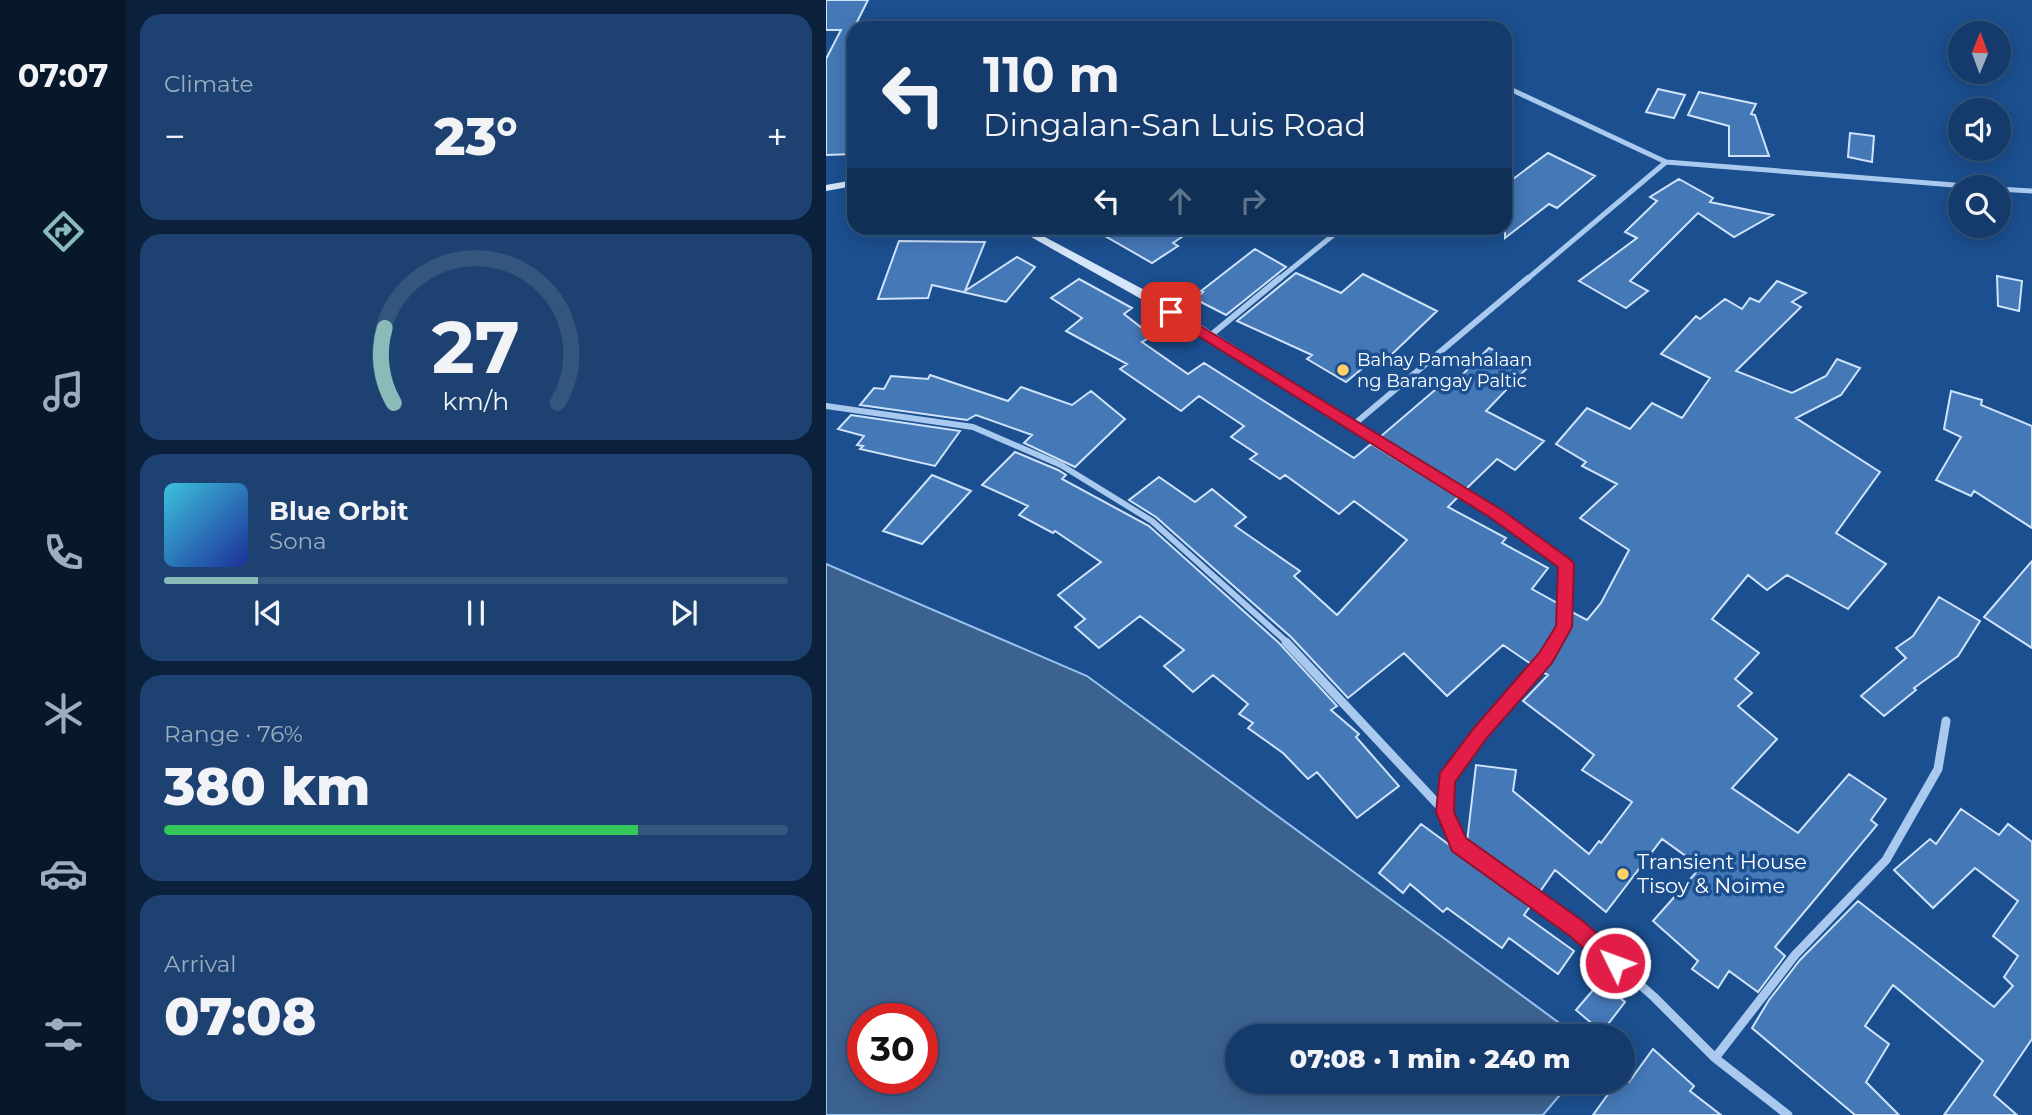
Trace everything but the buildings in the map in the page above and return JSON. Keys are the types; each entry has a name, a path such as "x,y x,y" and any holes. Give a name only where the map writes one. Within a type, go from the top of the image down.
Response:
{"street":[{"path":"1512,90 1666,162 1948,185"},
{"path":"1352,426 1666,162"},
{"path":"826,188 847,184"},
{"path":"2011,190 2032,191"},
{"path":"1034,235 1082,258 1212,335 1352,426 1497,514 1566,564 1564,627 1546,657 1480,734 1446,779 1445,812"},
{"path":"1212,335 1333,235"},
{"path":"826,406 973,427 1061,464 1152,521 1293,648 1445,812 1459,845 1577,929 1654,997 1715,1058 1788,1115"},
{"path":"1715,1058 1795,956 1885,860 1938,769 1946,721"}],"water":[{"path":"826,564 1087,676 1561,1024 1225,1024 1225,1094 1561,1094 1543,1115 826,1115"}],"place":[{"name":"Bahay Pamahalaan ng Barangay Paltic","path":"1343,370"},
{"name":"Transient House Tisoy & Noime","path":"1623,874"}],"route":[{"path":"1171,312 1497,514 1566,564 1564,627 1546,657 1480,734 1446,779 1445,812 1459,845 1577,929 1615,963"}]}
